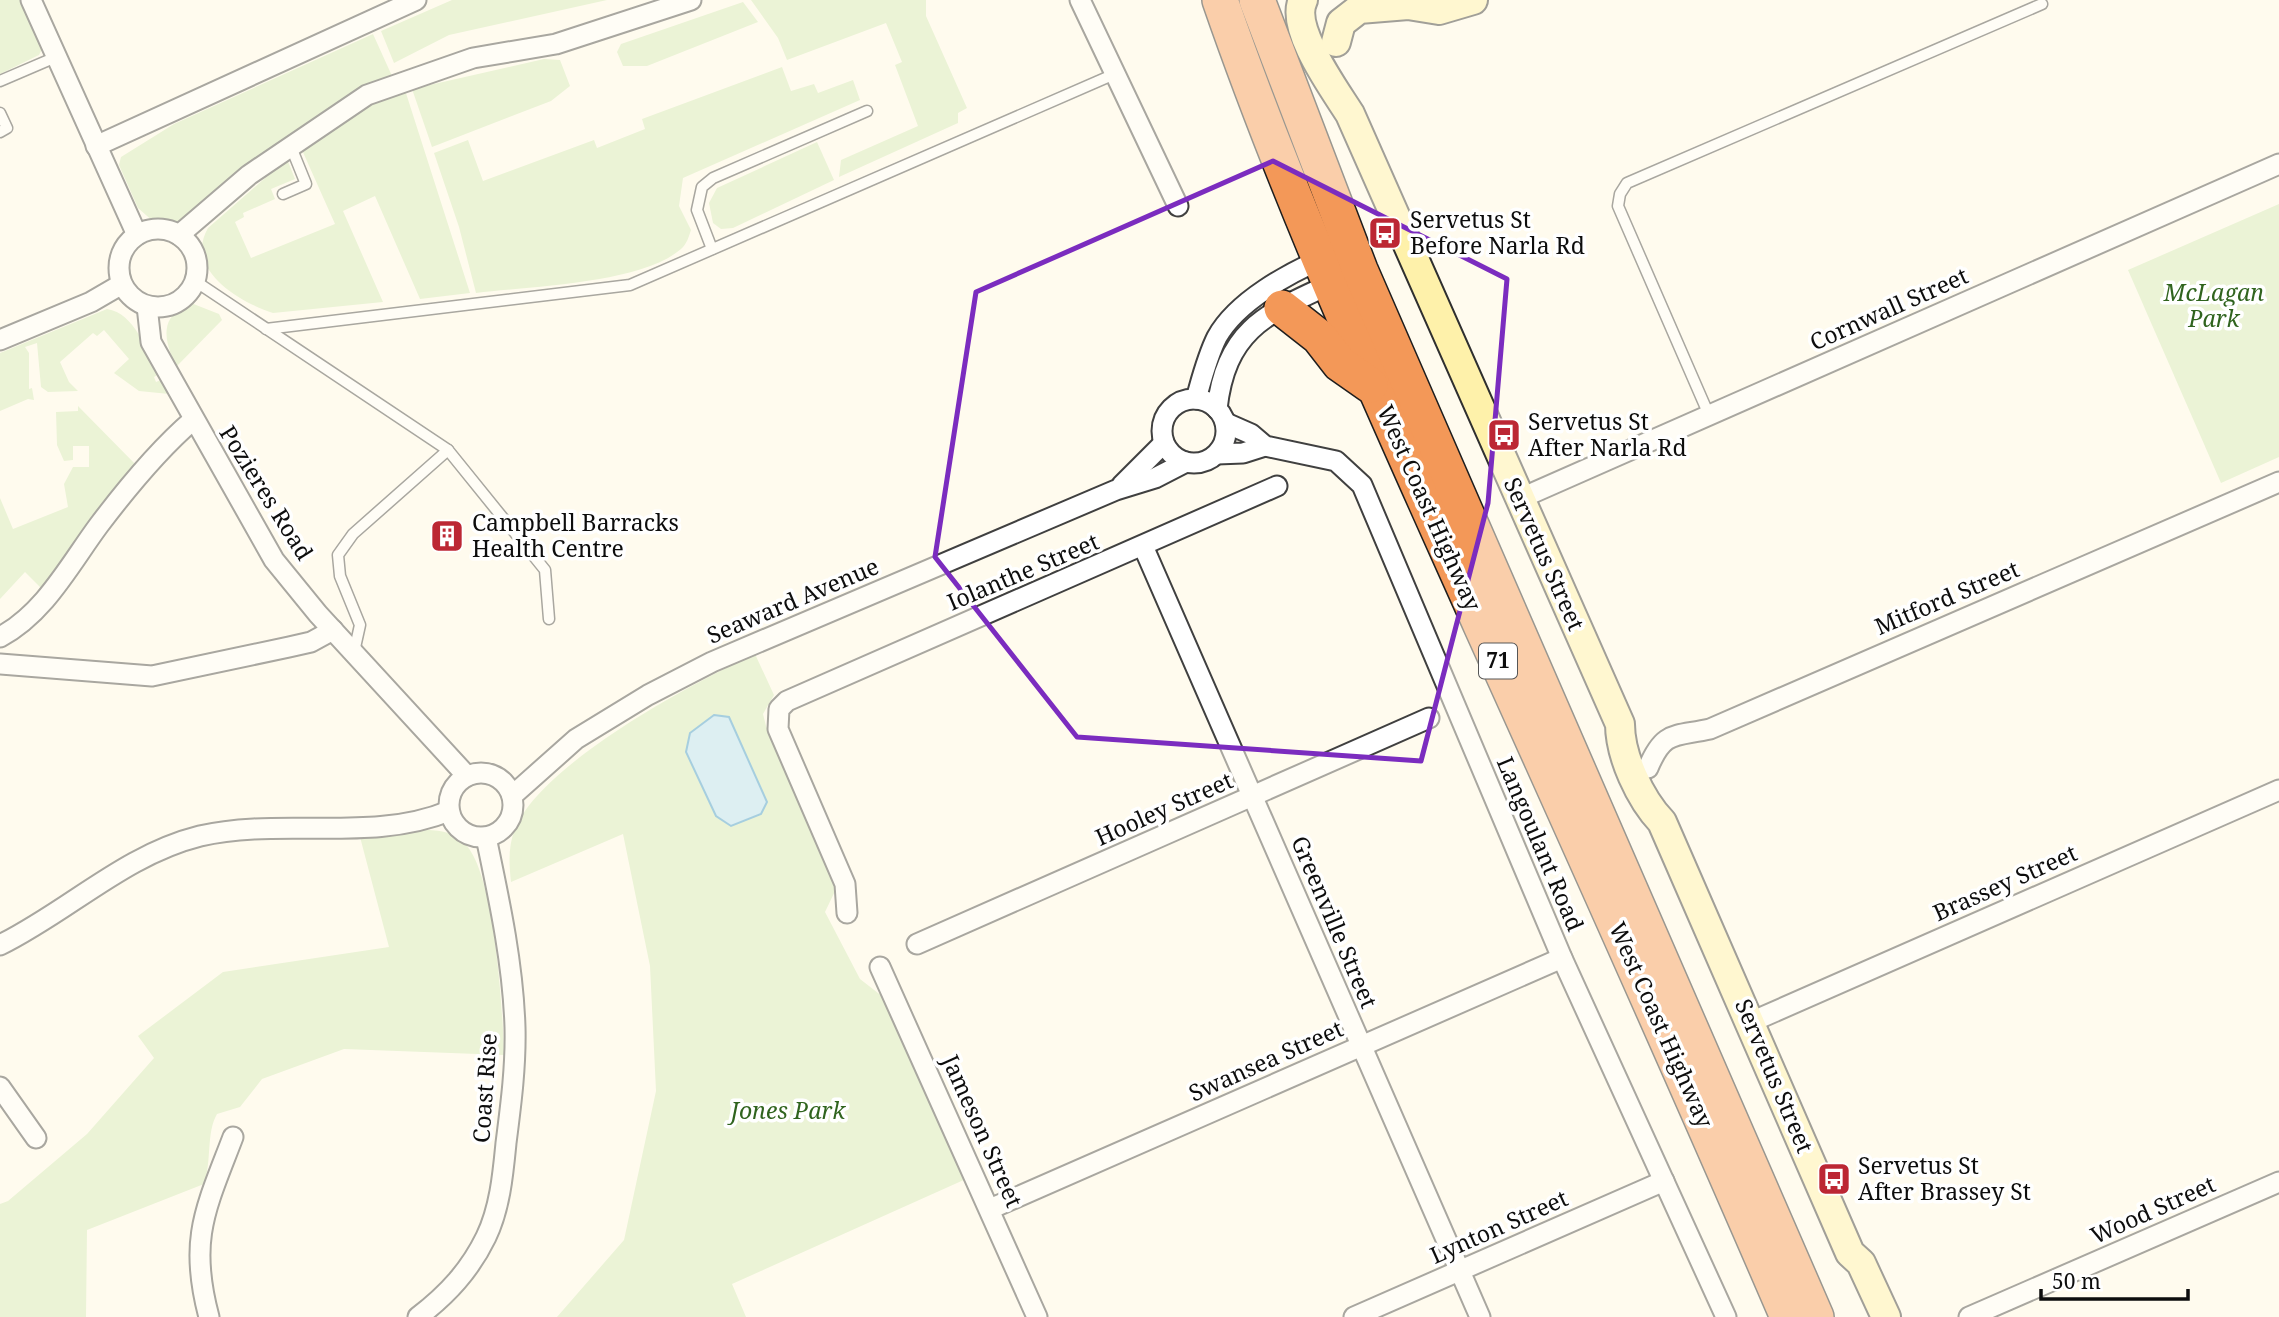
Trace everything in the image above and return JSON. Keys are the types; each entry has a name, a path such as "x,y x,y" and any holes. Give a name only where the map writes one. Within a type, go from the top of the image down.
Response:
{"highway":[{"name":"West Coast Highway","path":"1220,0 1248,83 1339,265 1816,1317"},
{"name":"West Coast Highway","path":"1257,0 1375,389 1643,984 1788,1317"},
{"path":"1282,307 1319,337 1340,364 1375,389"}],"street":[{"path":"31,0 137,235"},
{"path":"96,145 416,0"},
{"path":"179,235 249,176 367,95 473,58 556,44 691,0"},
{"path":"1080,0 1178,206"},
{"name":"Servetus Street","path":"1303,0 1300,6 1302,27 1317,59 1350,114 1620,724 1620,740 1648,807 1662,822 1850,1253 1861,1263 1886,1317"},
{"name":"Servetus Street","path":"1321,0 1336,42 1350,114"},
{"path":"1336,42 1341,23 1351,13 1371,6 1405,2 1439,10 1473,0"},
{"name":"Cornwall Street","path":"1520,499 2279,164"},
{"path":"158,229 179,235 195,254 195,281 182,299 172,305 147,306 128,294 122,284 119,262 129,242 137,235 158,229"},
{"path":"1196,399 1176,405 1168,412 1162,432 1164,443 1173,455 1186,462 1202,462 1217,454 1223,445 1220,386 1247,331 1339,265"},
{"path":"1196,399 1218,335 1239,311 1339,265"},
{"path":"0,341 91,302 122,284"},
{"name":"Pozieres Road","path":"147,306 150,342 274,559 333,630 467,776"},
{"path":"1196,399 1221,416"},
{"name":"Langoulant Road","path":"1221,416 1265,446 1336,461 1362,485 1562,958 1726,1317"},
{"path":"0,637 13,630 54,589 100,524 168,442 193,420"},
{"name":"Seaward Avenue","path":"1116,490 1164,443"},
{"name":"Langoulant Road","path":"1217,454 1243,453 1265,446"},
{"name":"Seaward Avenue","path":"512,796 576,739 648,695 712,662 1116,490 1155,478 1186,462"},
{"name":"Mitford Street","path":"1648,768 1662,740 1672,735 1710,729 2279,482"},
{"name":"Iolanthe Street","path":"847,913 845,884 778,729 779,709 787,701 1278,486"},
{"name":"Greenville Street","path":"1143,546 1480,1317"},
{"path":"0,664 152,676 311,642 333,630"},
{"name":"Hooley Street","path":"917,944 1429,718"},
{"name":"Servetus Street","path":"1620,724 1633,734 1648,768 1661,800 1662,822"},
{"path":"490,774 500,779 512,796 513,807 505,828 486,837 466,834 458,828 449,811 453,789 467,776 490,774"},
{"name":"Brassey Street","path":"1751,1022 2279,790"},
{"path":"0,945 144,857 202,836 294,828 384,825 449,811"},
{"name":"Coast Rise","path":"418,1317 448,1294 472,1262 488,1234 501,1187 515,1072 515,1025 510,970 486,837"},
{"name":"Swansea Street","path":"990,1209 1562,958"},
{"name":"Jameson Street","path":"880,967 1037,1317"},
{"path":"0,1087 36,1138"},
{"path":"209,1317 198,1262 202,1217 233,1137"},
{"name":"Lynton Street","path":"1354,1317 1664,1181"},
{"name":"Wood Street","path":"1969,1317 2279,1182"},
{"name":"Servetus Street","path":"1850,1253 1849,1267 1871,1317"}],"lane":[{"path":"1709,415 1618,206 1619,194 1627,183 2042,4"},
{"path":"0,81 56,57"},
{"path":"266,329 630,285 1117,73"},
{"path":"712,249 697,210 702,187 713,178 867,111"},
{"path":"0,113 7,128 0,132"},
{"path":"283,194 306,184 291,147"},
{"path":"195,281 448,450 545,570 549,620"},
{"path":"354,652 360,625 340,576 338,555 353,534 448,450"}],"highlighted area":[{"path":"1273,161 1507,279 1488,503 1421,761 1077,737 935,557 976,292"}],"green space":[{"path":"0,0 20,0 42,49 39,55 0,74"},
{"path":"452,0 607,0 449,35 394,63 381,31"},
{"path":"751,0 926,0 926,16 967,108 958,113 958,123 839,177 841,160 918,126 895,65 902,62 886,23 787,60 778,38"},
{"path":"743,2 758,22 647,66 623,66 617,52 621,44"},
{"path":"373,34 392,76 362,89 307,122 178,221 155,223 138,208 119,165 121,157 174,124"},
{"path":"544,59 560,60 570,86 551,101 432,147 412,89"},
{"path":"782,67 791,91 814,84 818,93 853,80 860,100 683,178 679,206 691,230 681,249 663,261 613,276 476,293 459,227 434,153 468,140 483,181 594,140 597,148 645,129 642,119"},
{"path":"405,90 470,293 420,299 375,196 343,211 383,302 273,313 245,301 219,282 203,257 203,243 208,228 287,159 295,179 271,189 275,199 243,213 244,217 235,222 251,258 335,224 302,150 370,105"},
{"path":"817,142 834,180 733,228 721,229 713,223 709,203 717,188"},
{"name":"McLagan Park","path":"2279,204 2279,457 2221,483 2128,270"},
{"path":"191,303 219,314 222,320 176,367 167,330 173,315"},
{"path":"107,309 117,312 133,326 159,374 154,377 156,382 161,380 169,394 139,391 114,373 129,359 104,330 97,336 93,333 60,362 69,382 78,391 48,392 41,387 37,343 25,347 29,353 29,389 32,388 34,400 28,399 0,411 0,353"},
{"path":"78,406 139,468 43,590 25,572 0,599 0,498 13,529 68,507 64,484 73,467 89,467 89,446 73,446 73,460 64,461 57,445 56,412 78,411"},
{"name":"Jones Park","path":"755,654 774,695 763,714 766,726 837,887 825,912 860,979 887,1000 966,1179 732,1284 746,1317 557,1317 624,1240 656,1091 650,966 623,834 511,882 510,855 513,835 530,804 555,778 586,753 658,705"},
{"path":"420,830 449,833 465,844 484,883 495,944 504,1055 344,1049 262,1079 240,1107 217,1114 211,1130 204,1184 87,1230 86,1317 0,1317 0,1204 8,1201 87,1134 154,1058 138,1036 223,972 389,947 360,837"}],"water":[{"path":"714,715 729,717 767,802 761,814 731,826 716,816 686,752 690,733"}],"place":[{"name":"Servetus St Before Narla Rd","path":"1385,233"},
{"name":"Servetus St After Narla Rd","path":"1504,435"},
{"name":"Campbell Barracks Health Centre","path":"447,536"},
{"name":"Servetus St After Brassey St","path":"1834,1179"}]}
